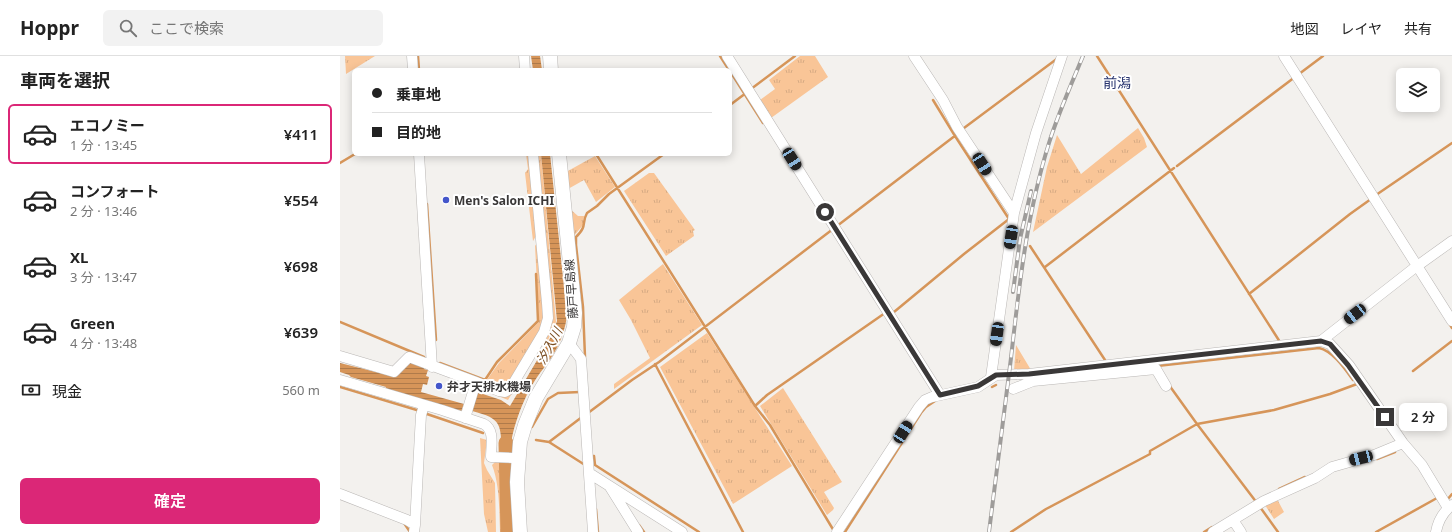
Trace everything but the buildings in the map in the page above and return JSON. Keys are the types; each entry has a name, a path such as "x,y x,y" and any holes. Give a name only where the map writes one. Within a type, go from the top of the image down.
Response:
{"main road":[{"path":"550,56 551,68"},
{"name":"藤戸早島線","path":"520,532 516,457 530,411 568,343 574,327 575,313 559,156"}],"street":[{"path":"412,56 413,68"},
{"path":"524,56 525,68"},
{"path":"727,56 890,313 940,395"},
{"path":"914,56 943,100 957,127 1014,213"},
{"path":"1284,56 1415,267 1452,321"},
{"path":"992,377 1014,213 1036,133 1062,58"},
{"path":"418,156 432,366"},
{"path":"340,356 394,372 410,357 499,391 505,392 510,389 547,325 547,303 533,156"},
{"path":"1321,341 1415,267 1452,241"},
{"path":"838,532 925,400 978,386 996,375 1033,378 1153,365 1321,341 1330,344 1348,365 1403,443 1422,465 1447,504 1439,521 1436,532"},
{"path":"568,343 581,359 593,532"},
{"path":"1153,365 1166,386"},
{"path":"1013,389 1033,378"},
{"path":"340,380 423,410 465,418 489,427 491,431 491,457 516,457"},
{"path":"465,418 476,382"},
{"path":"414,528 423,410"},
{"path":"1213,532 1258,505 1316,478 1336,465 1374,455 1403,443"},
{"path":"588,469 609,485 682,532"},
{"path":"609,485 638,532"},
{"path":"340,494 407,520 414,528"},
{"path":"1233,520 1241,532"}],"green space":[{"path":"345,56 375,56 356,68 352,68 352,70 346,74"},
{"path":"800,56 815,56 828,77 771,118 760,100 775,89 769,80"},
{"path":"1138,128 1147,147 1033,232 1047,167 1057,135 1081,174"},
{"path":"526,156 531,156 536,236 533,241 525,173 528,169"},
{"path":"534,156 541,156 556,322 548,340 543,343 508,400 478,388 504,394 549,323"},
{"path":"595,156 615,187 596,202 584,180 568,189 566,172"},
{"path":"649,173 654,173 695,230 693,231 694,236 666,256 624,191"},
{"path":"570,209 578,216 584,216 583,225 573,237"},
{"path":"539,239 545,322 507,389 502,389 486,381 499,363 539,322 535,246"},
{"path":"663,264 702,325 614,389 614,384 650,358 619,300"},
{"path":"707,333 792,466 733,504 660,367"},
{"path":"1016,345 1031,370 1014,371"},
{"path":"783,388 842,482 824,492 834,508 827,515 760,406"},
{"path":"480,438 487,440 484,463 495,483 496,532 488,532 484,514"},
{"path":"497,460 503,461 505,532 500,532 498,490 492,465"},
{"path":"1277,499 1284,512 1274,519 1265,505"}],"water":[{"path":"531,56 540,56 542,68 533,68"},
{"path":"541,156 550,156 567,316 566,324 558,346 550,360 534,381 524,401 513,433 510,453 502,453 501,435 498,424 495,420 489,417 472,411 477,392 501,400 510,406 552,335 557,321"},
{"path":"411,362 428,370 426,376 429,377 427,385 423,384 421,392 464,404 461,412 385,390 386,387 351,377 340,372 340,363 388,375"}],"waterway":[{"path":"418,56 419,68"},
{"path":"720,56 728,68"},
{"path":"751,89 795,56"},
{"path":"1097,56 1280,342"},
{"path":"1299,74 1323,56"},
{"path":"964,128 1058,58"},
{"path":"732,74 763,123"},
{"path":"1177,166 1295,77"},
{"path":"732,104 746,93"},
{"path":"933,100 1009,219"},
{"path":"837,226 956,135"},
{"path":"1376,195 1452,143"},
{"path":"340,163 352,156"},
{"path":"597,156 755,406 770,425 834,531"},
{"path":"585,357 583,307 576,237 582,230 587,213 597,206 609,194 661,156"},
{"path":"1045,267 1174,168"},
{"path":"1249,294 1371,199"},
{"path":"427,204 436,340"},
{"path":"892,312 894,312 1009,219"},
{"path":"588,413 659,362 833,229"},
{"path":"1030,246 1105,360"},
{"path":"440,363 485,380 497,362 538,321 536,274"},
{"path":"755,406 767,395 885,313"},
{"path":"340,322 424,357"},
{"path":"1449,323 1452,328"},
{"path":"1413,371 1452,341"},
{"path":"1157,366 1319,348 1334,357 1353,380"},
{"path":"655,364 743,532"},
{"path":"1011,532 1046,509 1150,454 1150,451 1197,424 1274,410 1330,394 1357,384"},
{"path":"992,387 996,385"},
{"path":"1169,385 1257,503"},
{"path":"340,387 420,411"},
{"path":"532,427 548,399 558,393 580,392"},
{"path":"845,532 921,413 926,407 935,401"},
{"path":"424,413 483,433"},
{"path":"549,442 582,417"},
{"path":"536,440 549,442 585,465"},
{"name":"汐入川","path":"506,443 508,532"},
{"path":"1377,459 1395,452"},
{"path":"592,456 594,456 595,465 699,532"},
{"path":"1279,489 1305,477"},
{"path":"1447,500 1452,494"},
{"path":"1376,532 1437,498"},
{"path":"1260,507 1278,532"},
{"path":"596,509 598,532"},
{"path":"404,523 410,532"},
{"path":"639,525 644,532"},
{"path":"1204,532 1212,527"}],"railway":[{"path":"989,532 1029,223 1041,169 1049,143 1083,56"},
{"path":"1013,292 1020,239 1031,191"}],"place":[{"name":"Men's Salon ICHI","path":"446,200"},
{"name":"弁才天排水機場","path":"439,386"}],"district":[{"name":"前潟","path":"1117,82"}],"route":[{"path":"825,212 940,395 978,386 996,375 1009,376 1029,374 1321,341 1330,344 1337,351 1385,417"}]}
